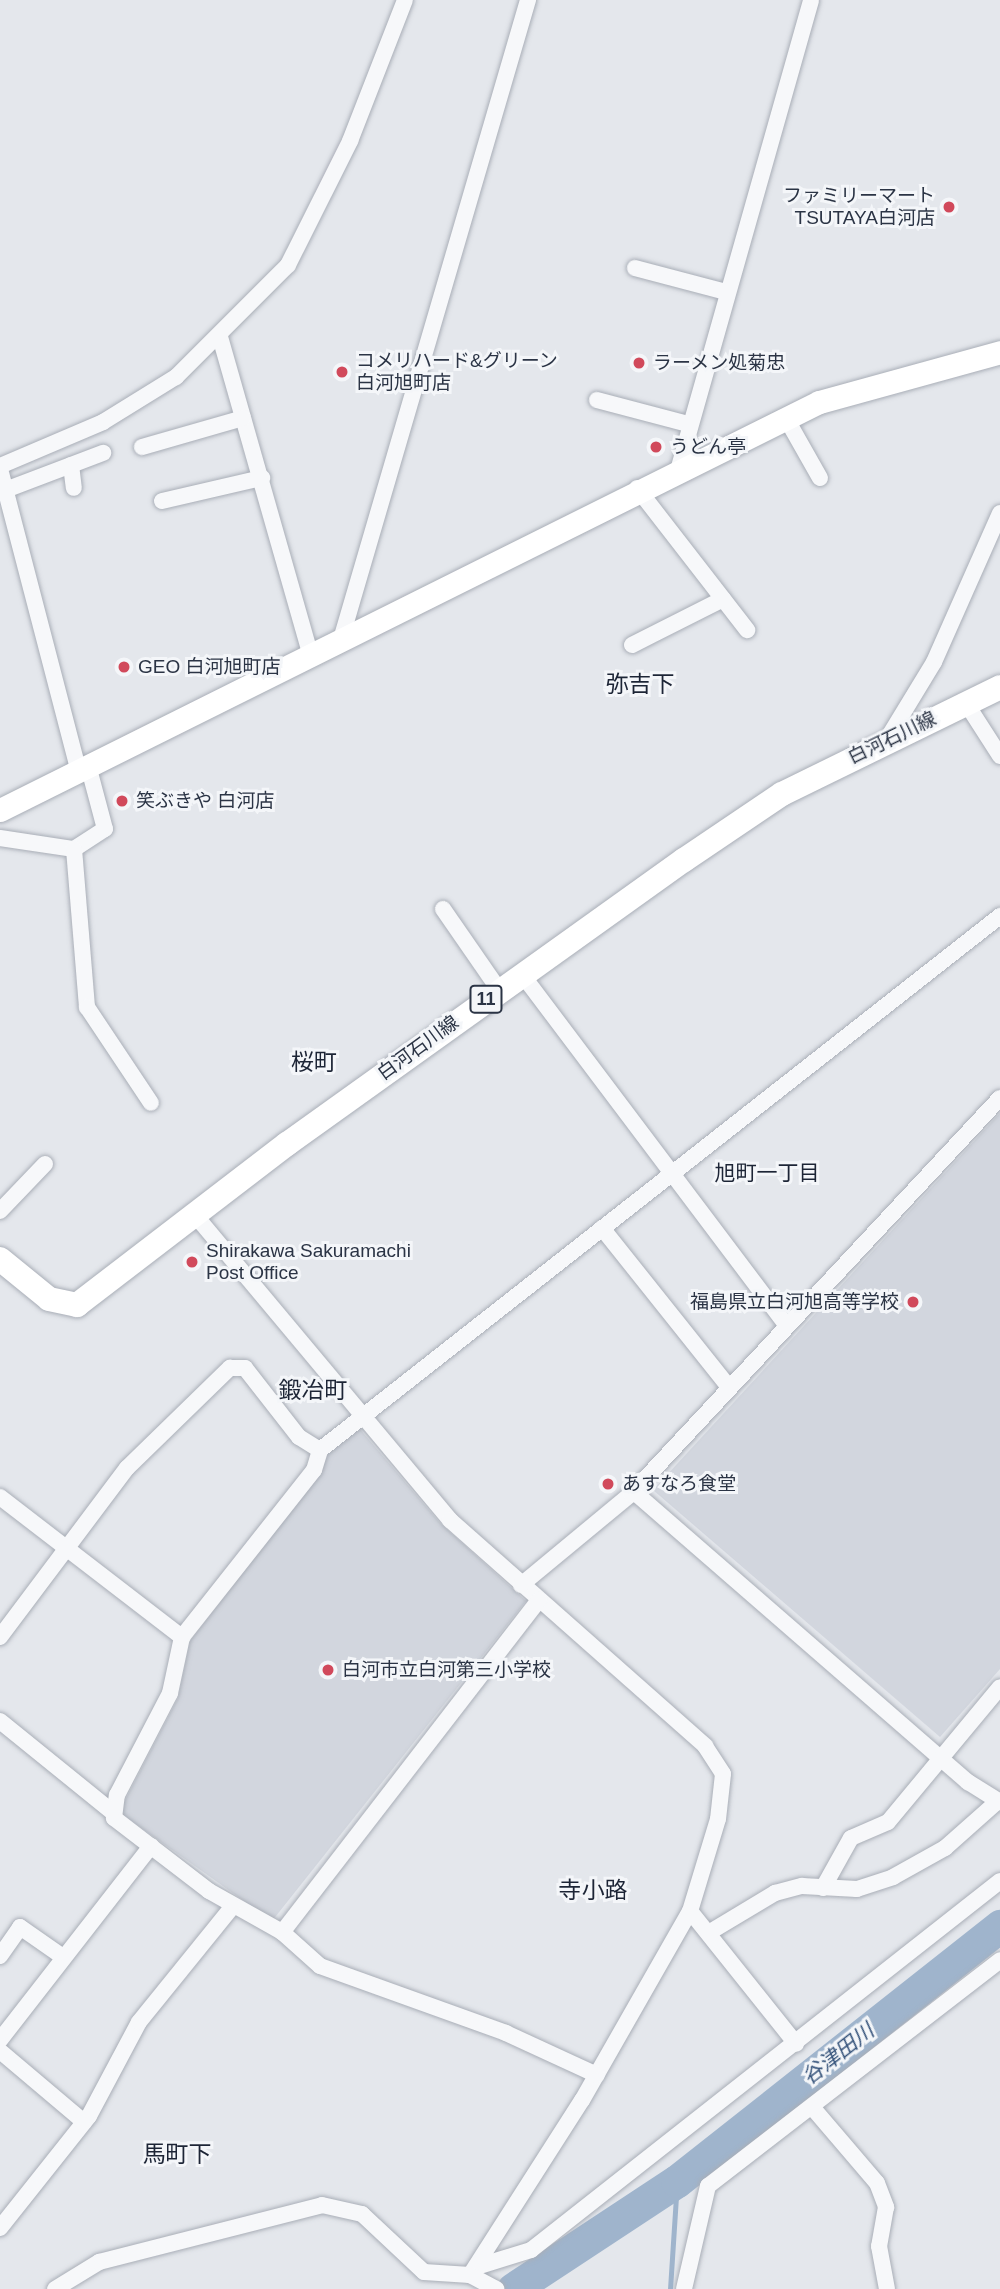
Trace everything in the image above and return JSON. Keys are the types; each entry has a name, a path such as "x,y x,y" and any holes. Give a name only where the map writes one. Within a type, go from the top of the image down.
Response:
{"main road":[{"name":"白河石川線","path":"0,1259 49,1299 77,1305 521,973 782,794 1000,687"}],"street":[{"path":"0,838 74,849 105,829 107,820 83,766 0,468 103,422 176,377 220,337 288,265 350,141 405,0"},
{"path":"342,636 528,0"},
{"path":"679,467 688,424 811,0"},
{"path":"635,268 726,292"},
{"path":"220,337 310,652"},
{"path":"0,810 679,467 786,418 888,380 1000,352"},
{"path":"597,400 688,424"},
{"path":"142,447 243,418"},
{"path":"786,418 820,478"},
{"path":"8,489 103,453"},
{"path":"71,466 74,488"},
{"path":"162,502 262,478"},
{"path":"637,488 747,630"},
{"path":"886,741 934,662 1000,513"},
{"path":"632,645 723,599"},
{"path":"966,703 1000,756"},
{"path":"74,849 87,1007 151,1103"},
{"path":"443,909 499,990"},
{"path":"111,1811 170,1693 182,1637 314,1470 320,1450 1000,916"},
{"path":"521,973 674,1172 786,1325"},
{"path":"521,1585 633,1491 1000,1098"},
{"path":"0,1211 45,1164"},
{"path":"195,1215 361,1418 450,1520 718,1760 723,1796 690,1911 597,2076 473,2271"},
{"path":"602,1228 729,1387"},
{"path":"0,1637 127,1468 230,1368 245,1368 299,1437 320,1450"},
{"path":"633,1491 942,1759 999,1802 921,1864 857,1889 823,1888 775,1893 710,1932"},
{"path":"0,1497 182,1637"},
{"path":"282,1932 539,1600"},
{"path":"823,1888 851,1839 888,1822 1000,1687"},
{"path":"0,1721 150,1846 233,1906 282,1932 320,1966 506,2033 597,2076"},
{"path":"0,2040 150,1846"},
{"path":"55,2289 99,2262 322,2205 362,2214 425,2272 473,2271 531,2250 796,2044 860,1986 1000,1881"},
{"path":"0,2228 85,2122 139,2022 233,1906"},
{"path":"690,1911 710,1932 796,2044"},
{"path":"0,1956 20,1927 63,1957"},
{"path":"684,2289 708,2186 1000,1960"},
{"path":"0,2052 85,2122"},
{"path":"813,2107 877,2183 886,2207 879,2246 887,2289"},
{"path":"473,2271 496,2289"}],"shaded area":[{"name":"福島県立白河旭高等学校","path":"1000,1113 1000,1669 940,1737 653,1490"},
{"name":"白河市立白河第三小学校","path":"358,1427 440,1523 526,1601 272,1921 119,1812 178,1698 190,1641 321,1471 330,1446"}],"waterway":[{"name":"谷津田川","path":"513,2289 677,2181 1000,1926"},
{"name":"谷津田川","path":"670,2289 677,2181"}],"place":[{"name":"ファミリーマート TSUTAYA白河店","path":"949,207"},
{"name":"ラーメン処菊忠","path":"639,363"},
{"name":"コメリハード&グリーン 白河旭町店","path":"342,372"},
{"name":"うどん亭","path":"656,447"},
{"name":"GEO 白河旭町店","path":"124,667"},
{"name":"笑ぶきや 白河店","path":"122,801"},
{"name":"Shirakawa Sakuramachi Post Office","path":"192,1262"},
{"name":"福島県立白河旭高等学校","path":"913,1302"},
{"name":"あすなろ食堂","path":"608,1484"},
{"name":"白河市立白河第三小学校","path":"328,1670"}],"district":[{"name":"弥吉下","path":"640,684"},
{"name":"桜町","path":"314,1062"},
{"name":"旭町一丁目","path":"767,1173"},
{"name":"鍛冶町","path":"313,1390"},
{"name":"寺小路","path":"593,1890"},
{"name":"馬町下","path":"177,2154"}]}
